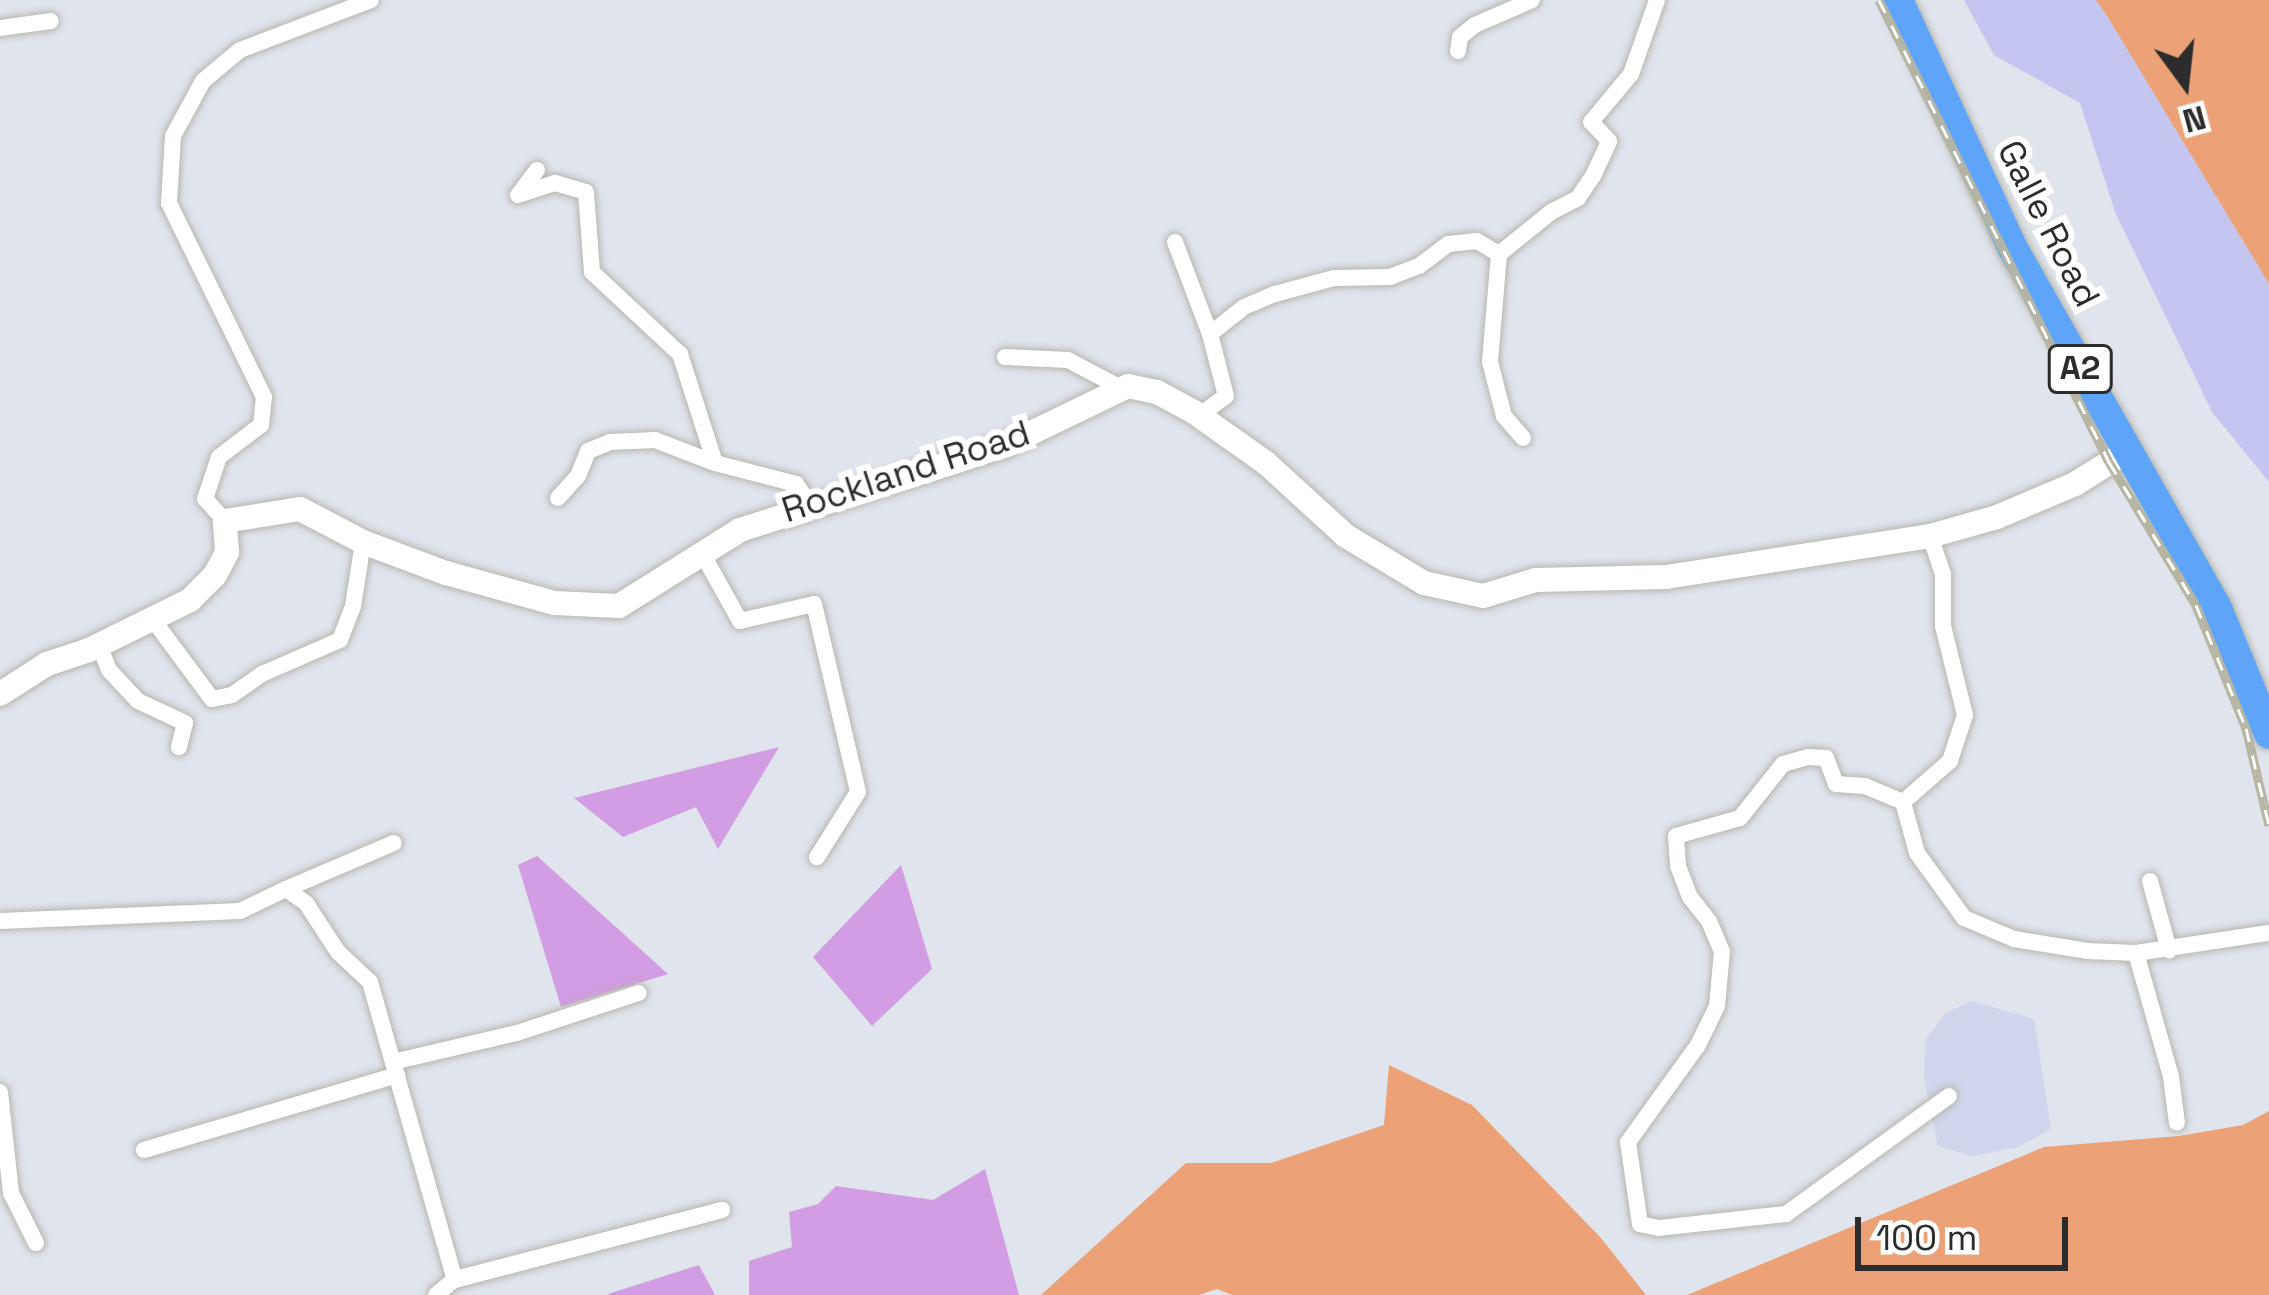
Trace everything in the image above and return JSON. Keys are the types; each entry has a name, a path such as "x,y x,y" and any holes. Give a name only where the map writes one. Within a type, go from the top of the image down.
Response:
{"highway":[{"name":"Galle Road","path":"1898,0 2012,247 2217,608 2269,734"}],"street":[{"path":"0,694 47,664 99,645 190,600 215,575 227,552 225,521 205,499 218,457 261,425 264,398 169,203 173,136 203,81 239,50 371,0"},
{"path":"1458,51 1460,37 1475,25 1532,0"},
{"path":"1522,439 1504,416 1490,362 1499,254 1551,212 1578,198 1593,176 1609,140 1592,122 1631,74 1653,1"},
{"path":"0,28 51,21"},
{"path":"537,170 518,195 555,183 586,192 592,272 680,354 715,463"},
{"path":"1210,334 1244,307 1275,294 1334,278 1406,273 1448,244 1478,241 1499,254"},
{"path":"1175,242 1210,334 1226,396 1198,416"},
{"path":"1005,357 1068,360 1121,388 1157,392 1266,464 1346,536 1424,583 1483,596 1536,580 1666,577 1930,536 1997,517 2074,484 2126,452"},
{"name":"Rockland Road","path":"225,521 300,509 363,542 446,574 580,607 619,606 740,530 1004,446 1121,388"},
{"path":"557,498 578,476 588,451 610,442 655,440 715,463 796,484 810,504"},
{"path":"1904,802 1950,761 1965,715 1943,626 1943,574 1930,536"},
{"path":"151,617 212,699 232,695 262,674 340,640 353,606 363,542"},
{"path":"702,553 740,621 814,604 858,792 817,857"},
{"path":"99,645 109,670 138,701 184,723 179,747"},
{"path":"1904,802 1865,786 1836,784 1826,758 1808,758 1783,764 1740,818 1676,836 1678,866 1722,951 1717,1006 1698,1045 1628,1142 1640,1224 1659,1228 1786,1214 1949,1096"},
{"path":"1904,802 1917,854 1964,918 2014,939 2136,953 2269,933"},
{"path":"0,920 240,911 394,843"},
{"path":"2150,880 2169,950"},
{"path":"286,890 306,902 338,952 370,982 455,1280"},
{"path":"2136,953 2171,1077 2177,1123"},
{"path":"144,1150 639,993"},
{"path":"0,1092 11,1193 36,1243"},
{"path":"436,1295 455,1280 722,1209 722,1210 455,1280"}],"shaded area":[{"path":"2096,0 2269,0 2269,284 2107,16"},
{"path":"779,747 718,849 696,807 623,837 574,798"},
{"path":"537,856 668,974 561,1007 518,865"},
{"path":"901,865 932,969 872,1026 813,957"},
{"path":"1971,1001 2034,1019 2051,1129 2018,1147 1972,1156 1938,1146 1924,1078 1925,1040 1946,1013"},
{"path":"1389,1065 1472,1105 1601,1238 1646,1295 1232,1295 1217,1289 1199,1295 1041,1295 1186,1163 1271,1163 1384,1125"},
{"path":"2269,1111 2269,1295 1687,1295 2044,1147 2179,1136 2243,1125"},
{"path":"985,1169 1019,1295 749,1295 749,1261 792,1247 789,1212 818,1204 836,1186 933,1200"},
{"path":"699,1265 715,1295 608,1294"}],"sand":[{"path":"1964,0 2096,0 2107,16 2269,284 2269,482 2212,412 2115,212 2080,103 1994,55"}],"railway":[{"path":"1879,0 2109,462 2196,605 2246,728 2269,825"}]}
